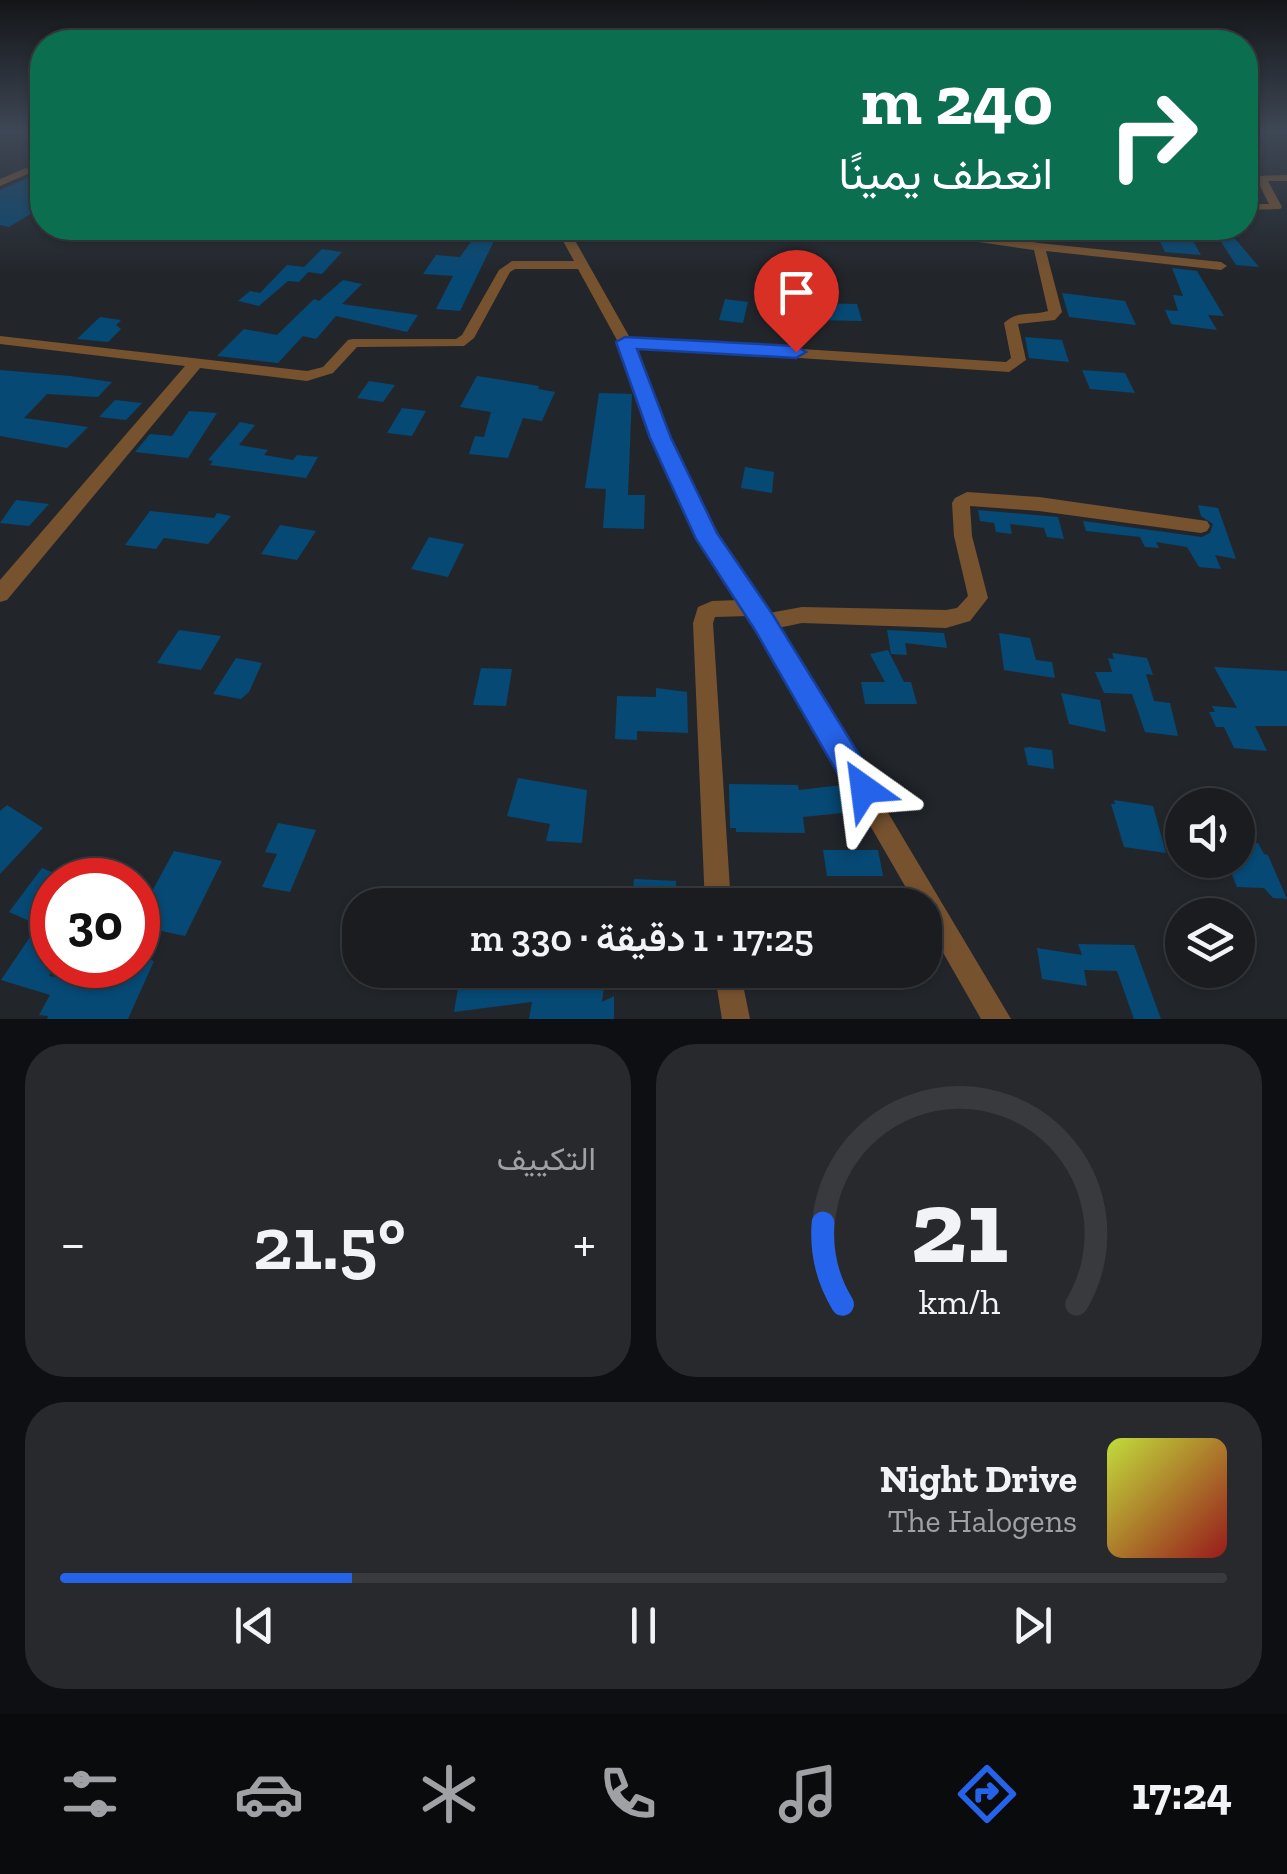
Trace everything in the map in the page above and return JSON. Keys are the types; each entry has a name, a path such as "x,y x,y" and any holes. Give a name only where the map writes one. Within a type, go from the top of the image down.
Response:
{"street":[{"path":"1258,207 1276,206 1262,179"},
{"path":"568,240 625,342 683,490 708,539 759,615 997,1019"},
{"path":"992,240 1221,266"},
{"path":"625,342 1009,367 1019,360 1010,323 1018,318 1050,317 1055,312 1038,247"},
{"path":"0,340 307,376 328,370 353,343 459,343 467,338 505,270 512,265 582,265"},
{"path":"0,594 197,362"},
{"path":"717,888 705,613 712,608 759,615 946,619 963,615 978,598 963,536 962,503 967,499 1039,504 1202,526"},
{"path":"731,988 736,1019"}],"building":[{"path":"30,179 30,214 9,227 0,225 0,190"},
{"path":"472,240 495,240 460,311 436,309 453,276 423,274 436,255 460,257"},
{"path":"1159,240 1193,240 1201,255 1165,252"},
{"path":"1220,240 1236,240 1259,267 1236,265"},
{"path":"322,249 342,252 322,274 308,272 299,282 288,281 259,306 238,301 250,291 260,293 287,265 304,267"},
{"path":"1172,268 1197,271 1224,316 1208,315 1217,330 1171,324 1165,310 1178,311 1173,295 1183,296"},
{"path":"343,280 362,284 342,304 418,315 407,332 336,316 316,339 303,336 278,363 217,356 244,329 277,335 314,299 319,301"},
{"path":"1062,293 1125,301 1136,325 1069,317"},
{"path":"725,299 748,302 743,323 719,320"},
{"path":"808,303 857,304 862,321 812,320"},
{"path":"100,317 121,320 116,325 121,329 108,342 77,339"},
{"path":"1025,337 1062,340 1069,362 1029,358"},
{"path":"0,370 112,382 98,397 47,394 24,418 88,427 67,448 0,436"},
{"path":"1082,370 1125,373 1135,393 1090,389"},
{"path":"477,376 555,392 542,421 523,418 508,458 469,454 475,436 484,437 491,412 460,407"},
{"path":"369,381 395,385 383,402 357,398"},
{"path":"599,393 632,394 628,495 645,495 644,529 603,528 606,489 585,488"},
{"path":"115,400 142,403 126,420 99,417"},
{"path":"402,408 426,411 412,436 387,433"},
{"path":"189,411 217,413 188,458 135,452 150,434 172,436"},
{"path":"240,422 255,425 239,445 293,460 297,455 318,457 306,478 210,465 213,461 208,460"},
{"path":"745,467 774,472 772,493 741,488"},
{"path":"16,500 49,504 29,526 0,523"},
{"path":"1198,505 1218,508 1236,559 1215,555 1221,569 1199,567 1187,547 1156,542 1159,548 1145,547 1140,537 1086,531 1083,521 1202,537 1210,533 1213,524 1201,516"},
{"path":"978,510 1058,517 1064,539 1047,537 1044,528 1010,524 1012,534 996,532 994,523 980,521"},
{"path":"150,511 214,518 217,513 231,516 208,544 164,538 156,549 125,545"},
{"path":"280,525 316,531 297,560 261,554"},
{"path":"429,537 464,544 448,577 411,569"},
{"path":"179,630 221,636 201,670 157,663"},
{"path":"887,630 944,633 947,648 905,643 907,655 891,654"},
{"path":"999,633 1030,638 1036,660 1052,662 1055,678 1004,670"},
{"path":"888,650 904,682 911,682 917,704 865,704 861,682 885,682 870,654"},
{"path":"1112,653 1147,658 1153,675 1146,674 1154,701 1170,703 1178,736 1145,732 1132,694 1104,693 1095,672 1112,672 1108,658 1114,659"},
{"path":"236,658 262,663 249,692 241,699 213,694"},
{"path":"1214,667 1287,671 1287,726 1255,726 1267,751 1234,748 1224,727 1216,727 1209,712 1215,712 1212,706 1237,708"},
{"path":"481,668 512,669 506,706 473,705"},
{"path":"656,688 687,692 688,733 637,731 637,740 615,739 617,696 656,697"},
{"path":"1061,693 1100,700 1106,732 1069,724"},
{"path":"1024,748 1052,750 1054,769 1028,765"},
{"path":"518,778 587,790 582,843 546,841 550,824 507,816"},
{"path":"729,784 798,785 799,790 842,785 852,812 803,817 805,833 736,832 736,828 730,828"},
{"path":"1114,800 1153,806 1165,853 1124,847 1111,804 1115,804"},
{"path":"7,805 43,828 0,874 0,811"},
{"path":"278,823 316,830 290,892 262,887 277,854 265,852"},
{"path":"1255,843 1258,843 1268,855 1287,899 1273,898 1264,888 1237,887 1233,878 1255,878"},
{"path":"823,850 878,850 883,876 827,876"},
{"path":"174,851 222,861 185,936 160,931 160,877"},
{"path":"634,879 676,881 676,888 633,888"},
{"path":"30,884 30,921 9,912"},
{"path":"30,937 30,988 142,988 128,1019 47,1019 48,1016 39,1015 50,995 1,980"},
{"path":"1078,944 1134,945 1161,1019 1134,1019 1117,971 1084,970 1087,986 1042,979 1037,948 1082,955"},
{"path":"458,988 604,988 602,1002 614,996 614,1019 529,1019 532,1002 454,1012"}],"route":[{"path":"796,352 625,342 660,438 708,539 764,622 864,789"}]}
